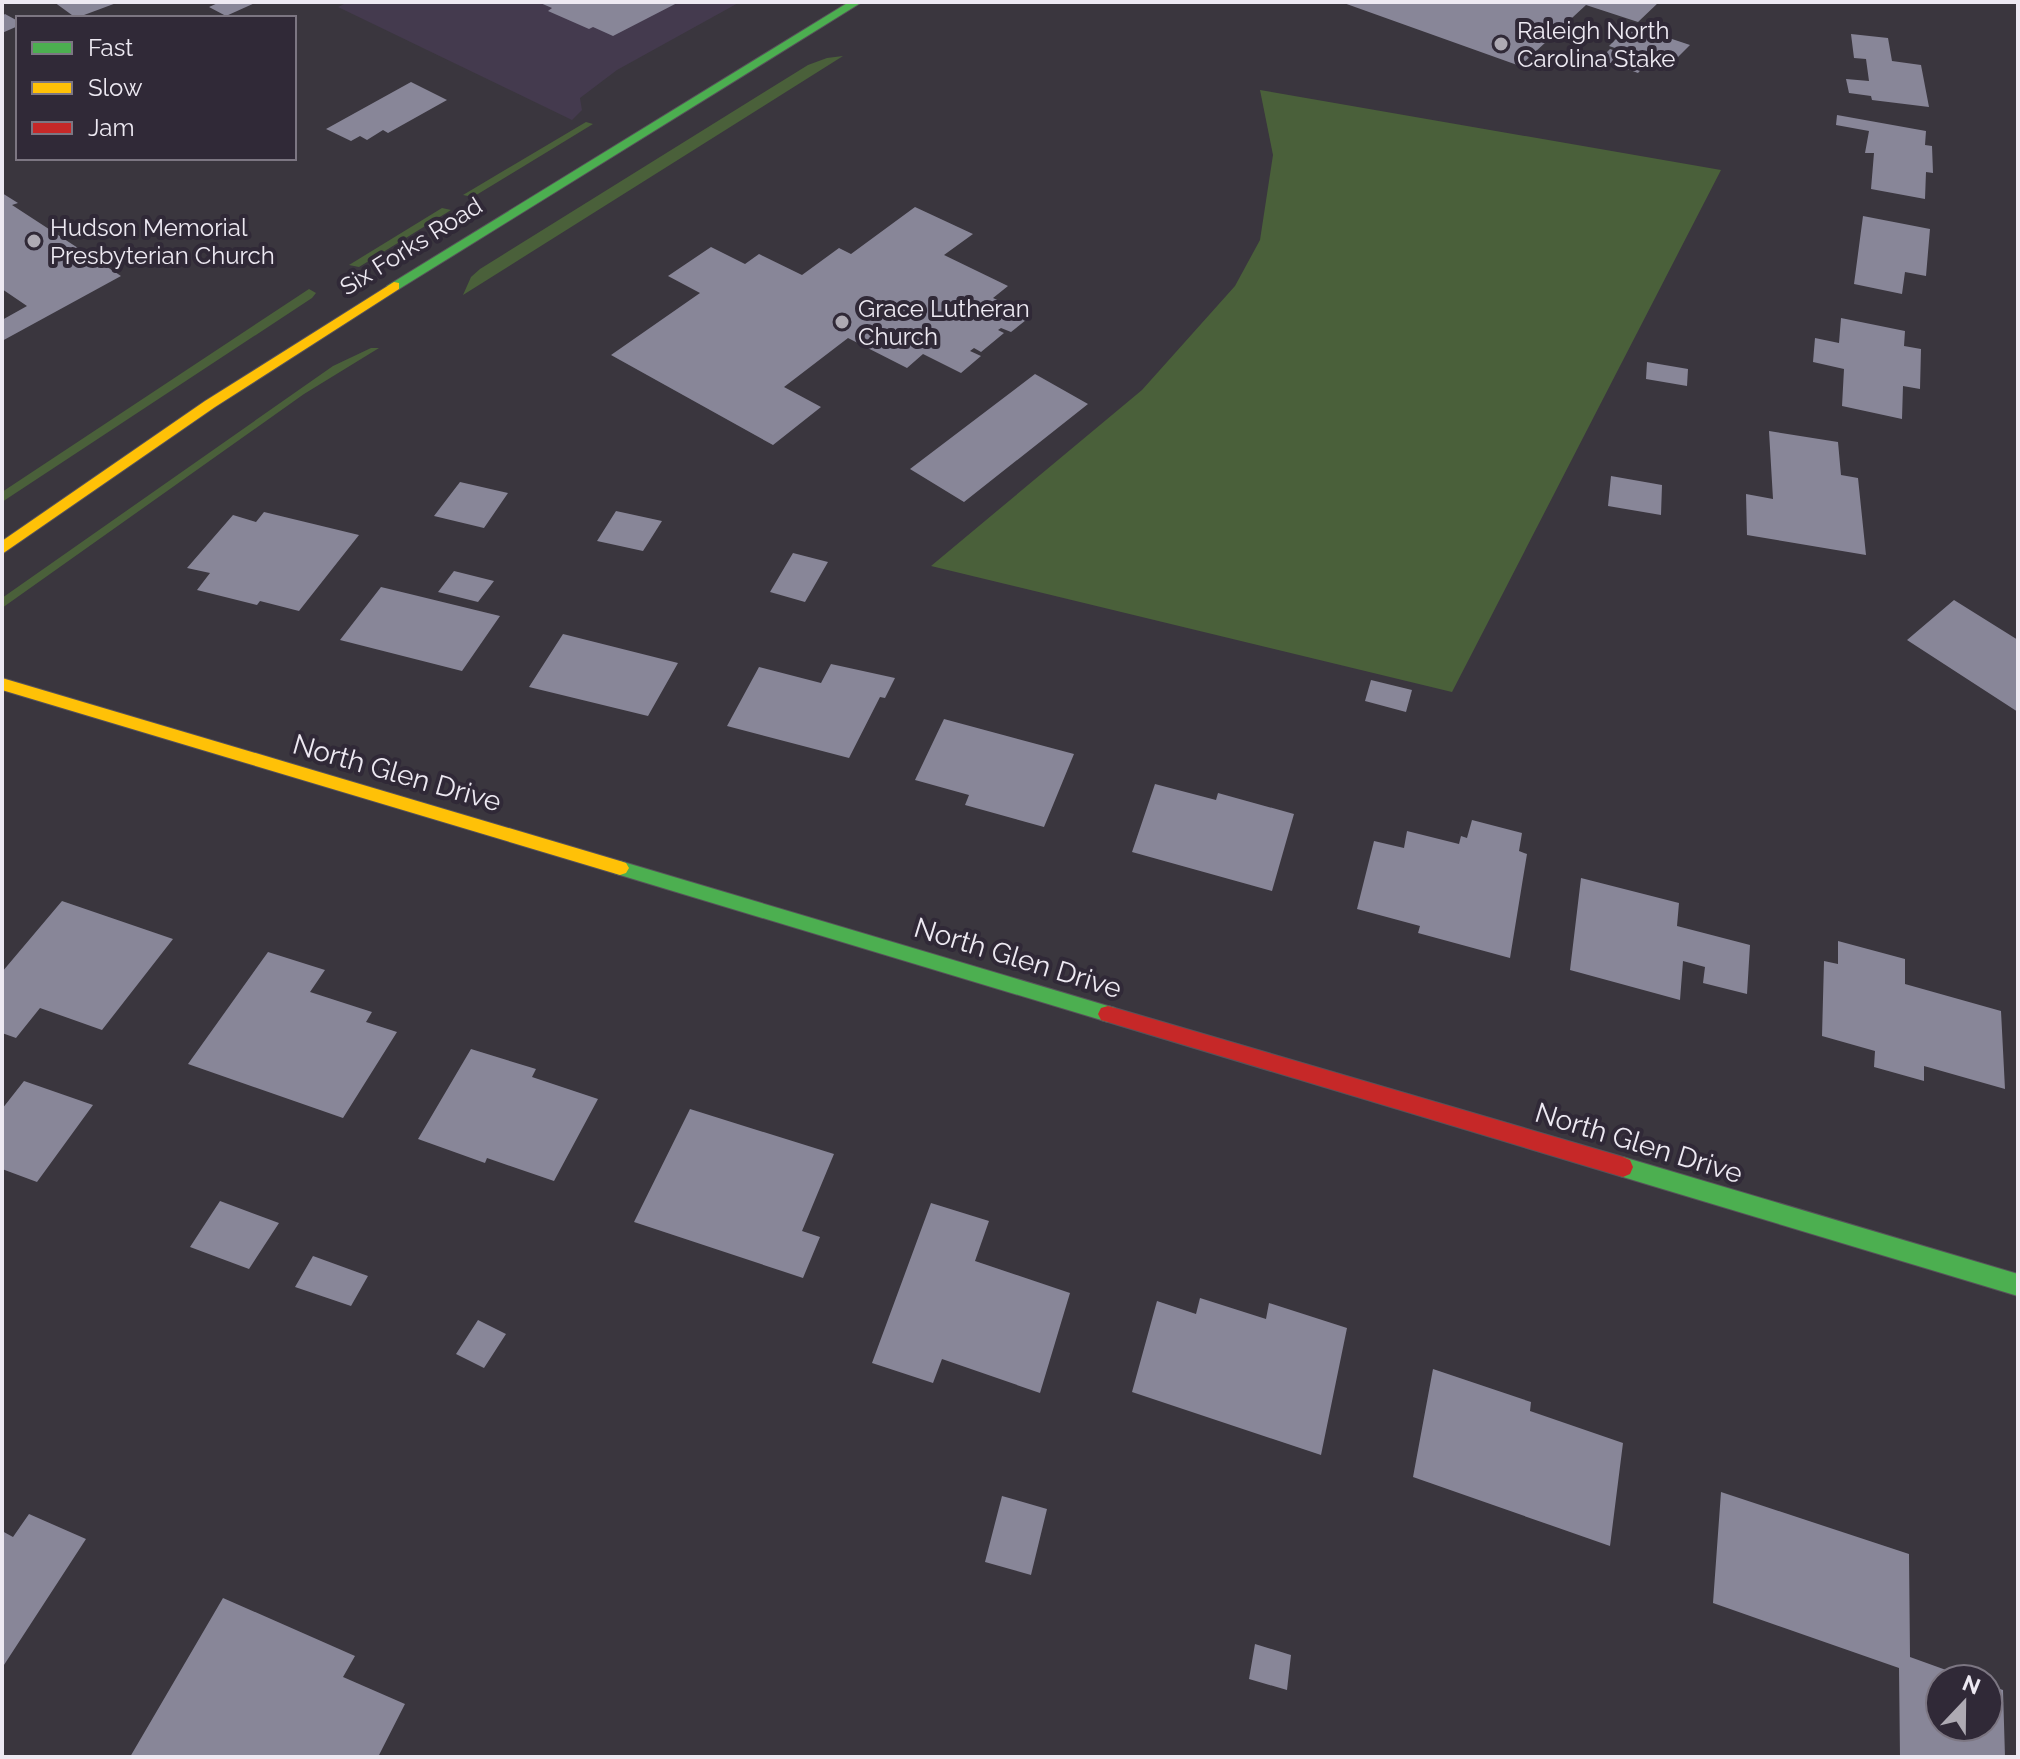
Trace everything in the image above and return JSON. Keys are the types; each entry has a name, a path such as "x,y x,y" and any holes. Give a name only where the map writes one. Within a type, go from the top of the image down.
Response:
{"street":[{"name":"Six Forks Road","path":"2,549 199,412 359,307 857,2"},
{"name":"North Glen Drive","path":"2,684 2018,1285"}],"shaded area":[{"path":"348,2 740,2 617,70 580,98 582,110 572,120 338,7"}],"green space":[{"path":"843,56 463,295 471,277 480,269 808,65"},
{"path":"1260,90 1721,170 1452,692 931,566 1142,390 1235,286 1260,240 1273,155"},
{"path":"586,122 593,124 473,197 463,195"},
{"path":"442,208 451,210 359,267 349,265"},
{"path":"309,289 316,293 312,298 2,502 2,492"},
{"path":"371,348 379,348 304,394 2,608 2,598 333,366"}],"building":[{"path":"54,2 119,2 81,16 73,16"},
{"path":"220,2 257,2 226,16 209,7"},
{"path":"538,2 679,2 613,36 548,11 552,8"},
{"name":"Raleigh North Carolina Stake","path":"1341,2 1659,2 1638,22 1586,5 1520,66"},
{"path":"5,14 16,20 16,27 2,33 2,16"},
{"path":"1630,25 1690,45 1669,66 1609,46"},
{"path":"1851,34 1888,38 1892,61 1921,65 1929,107 1872,100 1871,96 1849,93 1846,79 1869,81 1866,59 1854,58"},
{"path":"1610,49 1648,62 1638,73 1600,59"},
{"path":"411,82 447,100 388,133 383,130 367,140 360,136 351,141 326,129"},
{"path":"1837,115 1926,131 1925,145 1932,146 1933,173 1926,172 1925,199 1871,189 1874,153 1865,153 1869,131 1836,125"},
{"name":"Hudson Memorial Presbyterian Church","path":"2,193 18,203 12,205 121,276 2,341 2,320 27,306 2,289"},
{"name":"Grace Lutheran Church","path":"915,207 973,234 944,255 1008,286 993,298 1031,316 1011,332 1001,328 998,330 1004,333 981,352 974,348 970,351 981,356 961,373 923,354 907,368 848,338 784,387 821,407 773,445 611,355 700,293 668,276 711,247 745,264 759,254 802,275 839,248 851,254"},
{"path":"1863,216 1930,229 1926,276 1905,272 1902,294 1854,284"},
{"path":"1841,318 1905,331 1904,346 1921,349 1920,389 1903,386 1902,419 1842,406 1844,369 1813,362 1815,338 1839,343"},
{"path":"1647,362 1688,369 1687,386 1646,379"},
{"path":"1035,374 1088,404 964,502 910,469"},
{"path":"1769,431 1838,442 1841,475 1858,478 1866,555 1747,535 1746,494 1773,499"},
{"path":"1611,476 1662,485 1661,515 1608,506"},
{"path":"460,482 508,493 484,528 434,516"},
{"path":"616,511 662,521 643,551 597,541"},
{"path":"264,512 359,535 299,611 260,601 257,605 197,590 210,573 187,568 233,515 256,522"},
{"path":"793,553 828,562 805,602 770,592"},
{"path":"454,571 494,581 478,602 438,592"},
{"path":"381,587 500,616 462,671 340,640"},
{"path":"1954,600 2018,640 2018,712 1907,640"},
{"path":"563,634 678,663 648,716 529,687"},
{"path":"831,664 895,678 885,698 880,697 849,758 727,726 759,667 821,683"},
{"path":"1371,680 1412,690 1406,712 1365,701"},
{"path":"944,719 1074,754 1044,827 965,805 969,795 915,780"},
{"path":"1155,784 1216,800 1218,793 1294,814 1272,891 1132,852"},
{"path":"1472,820 1522,833 1519,851 1527,854 1510,958 1418,933 1420,926 1357,909 1374,841 1404,848 1407,831 1459,844 1461,836 1467,838"},
{"path":"1581,878 1679,903 1677,926 1750,945 1747,994 1703,983 1705,967 1683,961 1680,1000 1570,970"},
{"path":"62,901 173,939 102,1030 40,1008 16,1038 2,1033 2,972"},
{"path":"1838,941 1905,959 1905,984 2001,1011 2005,1089 1924,1066 1924,1081 1874,1067 1875,1051 1822,1036 1824,961 1838,964"},
{"path":"268,952 325,970 310,992 372,1012 366,1022 397,1032 343,1118 188,1064"},
{"path":"471,1049 536,1069 532,1077 598,1099 554,1181 487,1158 485,1163 418,1139"},
{"path":"24,1081 93,1105 37,1182 2,1169 2,1109"},
{"path":"690,1109 834,1154 802,1231 820,1237 803,1278 634,1222"},
{"path":"220,1201 279,1223 249,1269 190,1247"},
{"path":"931,1203 989,1221 975,1261 1070,1293 1040,1393 942,1359 933,1383 872,1363"},
{"path":"313,1256 368,1276 351,1306 295,1287"},
{"path":"1200,1298 1266,1319 1269,1303 1347,1328 1321,1455 1132,1392 1157,1301 1196,1314"},
{"path":"478,1320 506,1334 484,1368 456,1354"},
{"path":"1433,1369 1531,1402 1530,1411 1623,1443 1610,1546 1413,1477"},
{"path":"1721,1492 1909,1554 1910,1657 1927,1663 1924,1663 1924,1743 2004,1743 2004,1724 2005,1757 1900,1757 1899,1668 1713,1603"},
{"path":"1002,1496 1047,1509 1031,1575 985,1562"},
{"path":"29,1514 86,1539 2,1668 2,1531 13,1537"},
{"path":"223,1598 355,1656 343,1677 405,1704 378,1757 130,1757"},
{"path":"1255,1644 1291,1655 1287,1690 1249,1679"}],"traffic: fast":[{"path":"394,286 857,2"},
{"path":"620,868 1108,1014"},
{"path":"1623,1167 2018,1285"}],"traffic: slow":[{"path":"2,549 210,404 394,286"},
{"path":"2,684 620,868"}],"traffic: jam":[{"path":"1108,1014 1623,1167"}],"place":[{"name":"Raleigh North Carolina Stake","path":"1501,44"},
{"name":"Hudson Memorial Presbyterian Church","path":"34,241"},
{"name":"Grace Lutheran Church","path":"842,322"}]}
